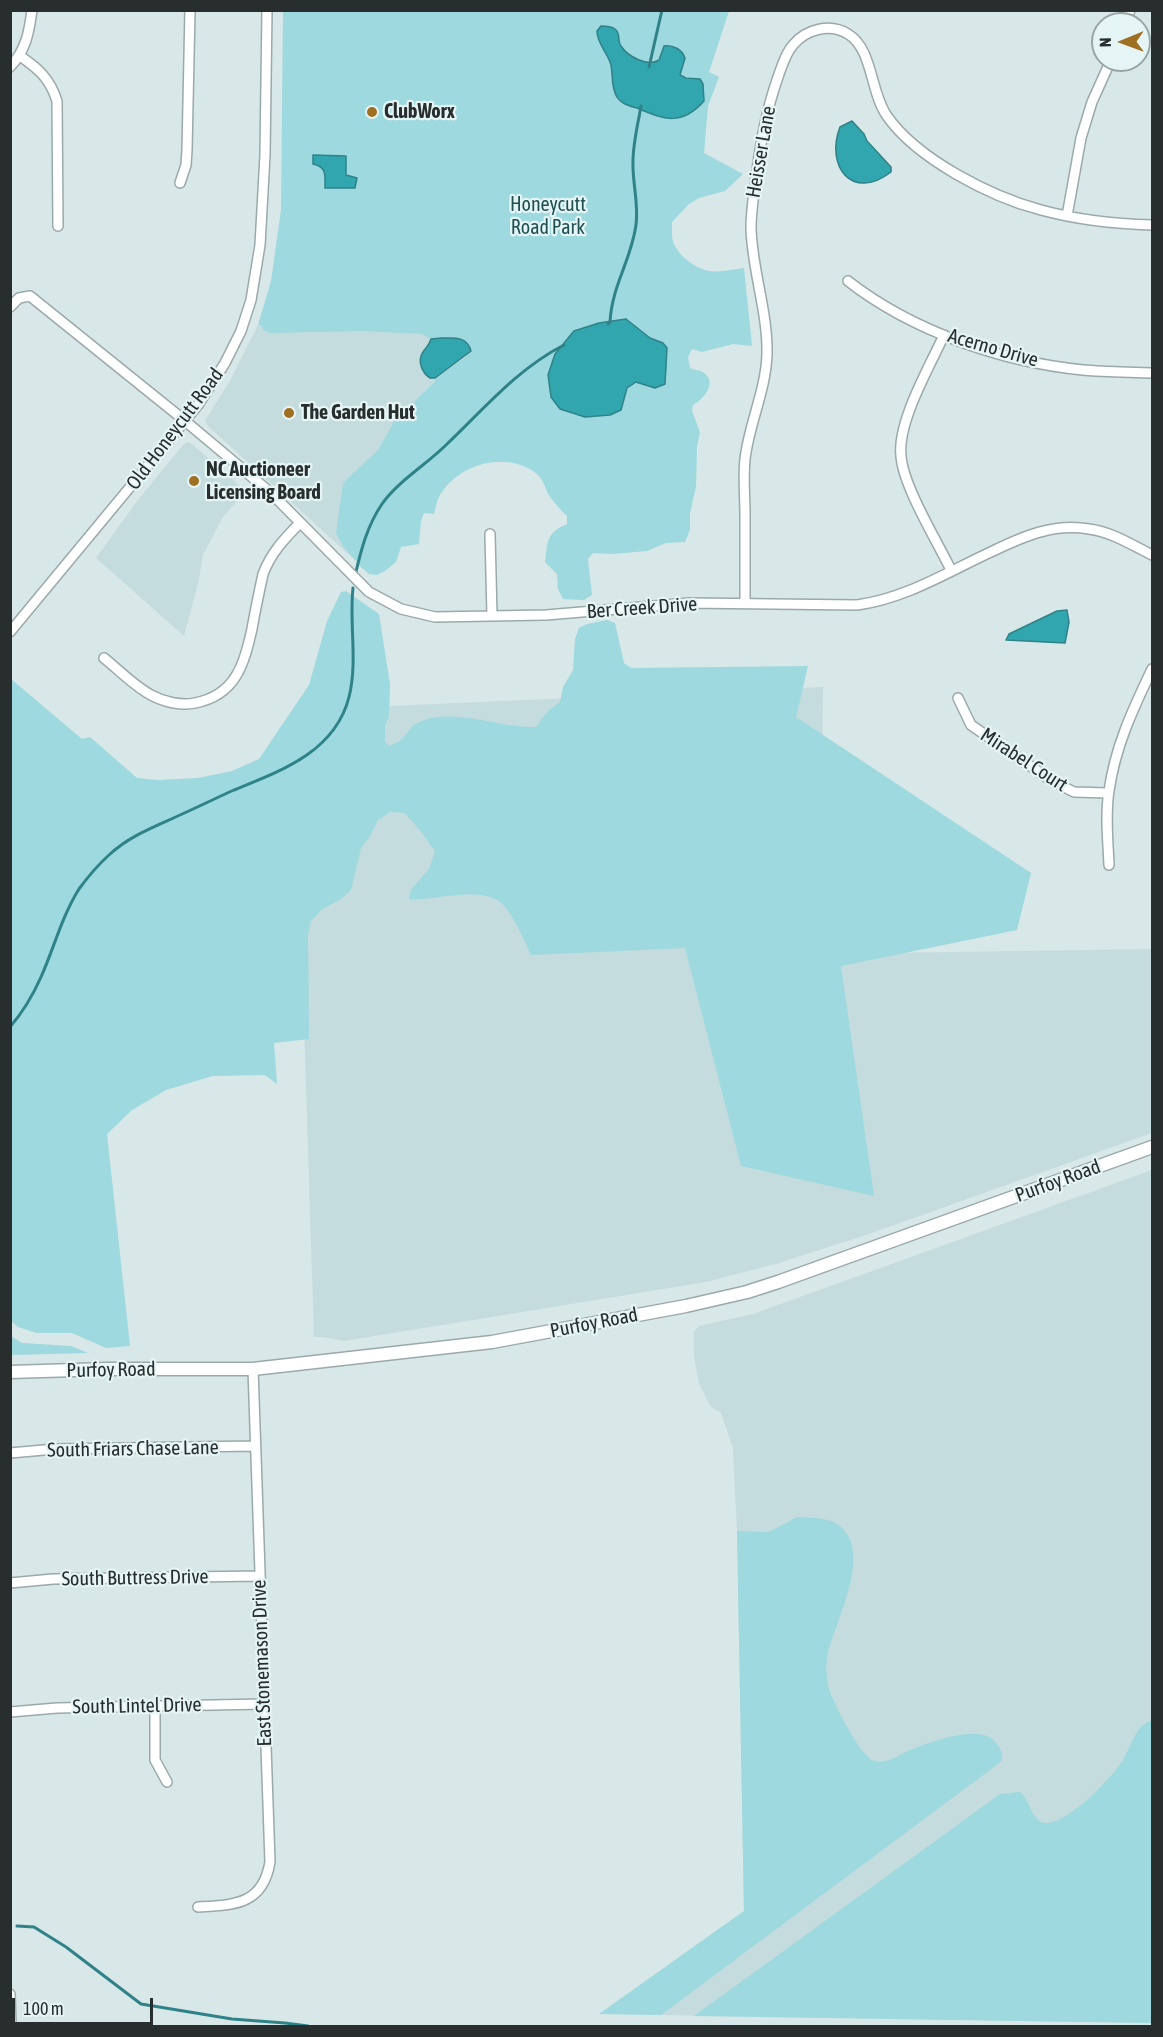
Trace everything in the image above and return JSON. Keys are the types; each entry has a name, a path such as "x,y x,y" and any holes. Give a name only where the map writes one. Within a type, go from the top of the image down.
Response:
{"street":[{"path":"10,67 20,56 30,30 32,10"},
{"path":"180,183 186,165 187,150 190,10"},
{"name":"Old Honeycutt Road","path":"10,632 210,389 232,350 246,316 260,245 266,155 267,10"},
{"name":"Heisser Lane","path":"745,602 746,459 763,383 767,351 753,248 752,211 765,117 782,68 792,46 800,38 814,30 836,30 847,33 861,45 876,95 886,115 922,152 948,169 990,190 1039,210 1094,221 1152,225"},
{"path":"20,56 43,73 57,101 58,226"},
{"path":"1067,216 1081,138 1092,102 1106,72"},
{"name":"Acerno Drive","path":"848,281 872,299 906,319 944,335 993,351 1036,362 1083,370 1152,373"},
{"name":"Ber Creek Drive","path":"10,307 19,298 30,296 271,493 360,584 389,604 435,617 546,615 682,604 745,602 857,605 905,593 1033,533 1071,526 1108,533 1152,555"},
{"path":"944,335 905,423 901,439 901,456 906,479 951,570"},
{"path":"104,658 149,694 167,702 191,704 203,702 222,692 240,672 246,658 267,563 278,546 300,523"},
{"path":"490,534 492,616"},
{"path":"1109,865 1108,793 1117,752 1138,698 1152,670"},
{"name":"Mirabel Court","path":"958,698 971,725 1052,781 1074,792 1108,793"},
{"name":"Purfoy Road","path":"10,1372 107,1369 253,1369 492,1342 686,1306 736,1295 778,1282 1152,1147"},
{"name":"East Stonemason Drive","path":"198,1907 229,1905 244,1901 260,1890 268,1873 269,1844 253,1369"},
{"name":"South Friars Chase Lane","path":"10,1453 55,1449 255,1446"},
{"name":"South Buttress Drive","path":"10,1583 53,1579 259,1576"},
{"name":"South Lintel Drive","path":"10,1712 57,1708 264,1704"},
{"path":"155,1706 155,1760 167,1782"},
{"path":"10,1994 11,2026"}],"shaded area":[{"path":"601,26 615,29 624,50 644,62 659,60 664,46 671,46 679,50 685,58 680,75 700,79 703,84 704,101 688,114 665,118 621,101 614,90 610,61 597,36 597,31"},
{"path":"852,121 891,167 891,172 877,180 864,183 854,181 845,175 836,155 836,141 840,127"},
{"path":"313,155 346,156 346,175 357,178 355,188 325,188 323,169 313,164"},
{"path":"626,319 667,348 665,384 655,388 636,382 627,388 621,410 610,415 585,417 560,409 551,397 548,375 555,354 574,331 599,323"},
{"path":"258,325 452,326 515,389 357,562 205,421 231,379"},
{"path":"431,339 463,340 471,351 435,378 430,378 421,366 421,355"},
{"path":"188,442 246,491 223,517 203,555 184,636 96,558 138,500 183,445"},
{"path":"1067,610 1069,622 1065,643 1006,640 1009,634 1057,611"},
{"path":"823,687 820,954 1152,949 1152,1133 872,1233 779,1263 706,1282 344,1341 314,1337 301,929 298,710"},
{"path":"1152,1170 1152,2023 599,2014 744,1911 737,1531 733,1448 721,1413 711,1407 699,1384 694,1356 694,1332 699,1326 753,1314"}],"green space":[{"name":"Honeycutt Road Park","path":"283,11 729,11 709,72 719,77 708,106 704,153 743,174 725,191 699,198 689,204 672,222 672,234 677,250 700,268 718,272 744,268 752,346 733,344 702,352 692,349 688,357 690,368 703,372 710,381 708,390 693,405 692,411 700,432 697,446 696,487 690,513 690,530 685,542 666,543 647,551 593,553 588,559 592,595 584,600 563,599 558,589 557,574 545,562 549,539 555,531 567,524 567,516 549,495 537,474 513,463 486,463 461,473 442,492 434,514 424,513 419,544 401,547 396,562 377,575 369,574 343,546 336,533 343,483 378,450 395,420 435,382 435,378 467,356 442,338 431,339 422,334 363,331 270,333 263,330 262,325 258,325 271,281 281,210","holes":["662,49 681,66 679,72 681,76 700,79 703,84 704,101 642,60 647,63 656,62 661,56","626,319 650,338 663,343 667,352 665,384 655,388 636,382 627,388 621,410 599,323"]},
{"path":"346,591 379,614 390,684 389,716 385,726 385,741 389,746 401,740 414,725 428,719 442,717 536,727 547,712 560,702 563,687 573,670 575,639 579,628 607,620 615,623 624,663 631,668 808,666 796,717 1031,873 1017,930 841,966 874,1196 741,1166 685,948 531,955 511,914 498,901 474,894 409,899 411,890 429,869 435,851 405,813 390,812 378,820 361,848 351,890 341,899 321,910 311,921 308,934 309,1039 274,1043 277,1084 265,1075 213,1076 166,1090 132,1110 107,1134 130,1346 106,1348 72,1333 37,1333 18,1327 11,1321 11,679 82,739 90,737 137,778 158,780 198,778 232,771 259,759 309,685 327,621 341,592"},
{"path":"11,1336 22,1343 71,1346 88,1353 11,1355"},
{"path":"797,1517 832,1521 841,1527 850,1540 853,1555 849,1590 827,1657 826,1674 837,1707 863,1751 874,1761 883,1762 953,1736 977,1734 987,1736 996,1743 1001,1752 1002,1761 661,2015 599,2014 744,1911 737,1531 769,1532"},
{"path":"1152,1720 1152,2023 694,2016 1000,1794 1020,1792 1041,1822 1050,1823 1072,1812 1112,1774 1140,1728"}],"waterway":[{"path":"649,67 662,10"},
{"path":"608,324 614,296 634,238 636,225 633,154 641,106"},
{"path":"355,576 368,530 388,496 516,378 564,345"},
{"path":"10,1027 38,984 73,899 86,880 109,855 125,842 143,832 287,767 319,746 332,732 342,716 352,683 353,588"},
{"path":"17,1926 34,1927 66,1947 141,2004 232,2019 308,2026"}],"place":[{"name":"ClubWorx","path":"372,112"},
{"name":"The Garden Hut","path":"289,413"},
{"name":"NC Auctioneer Licensing Board","path":"194,481"}]}
